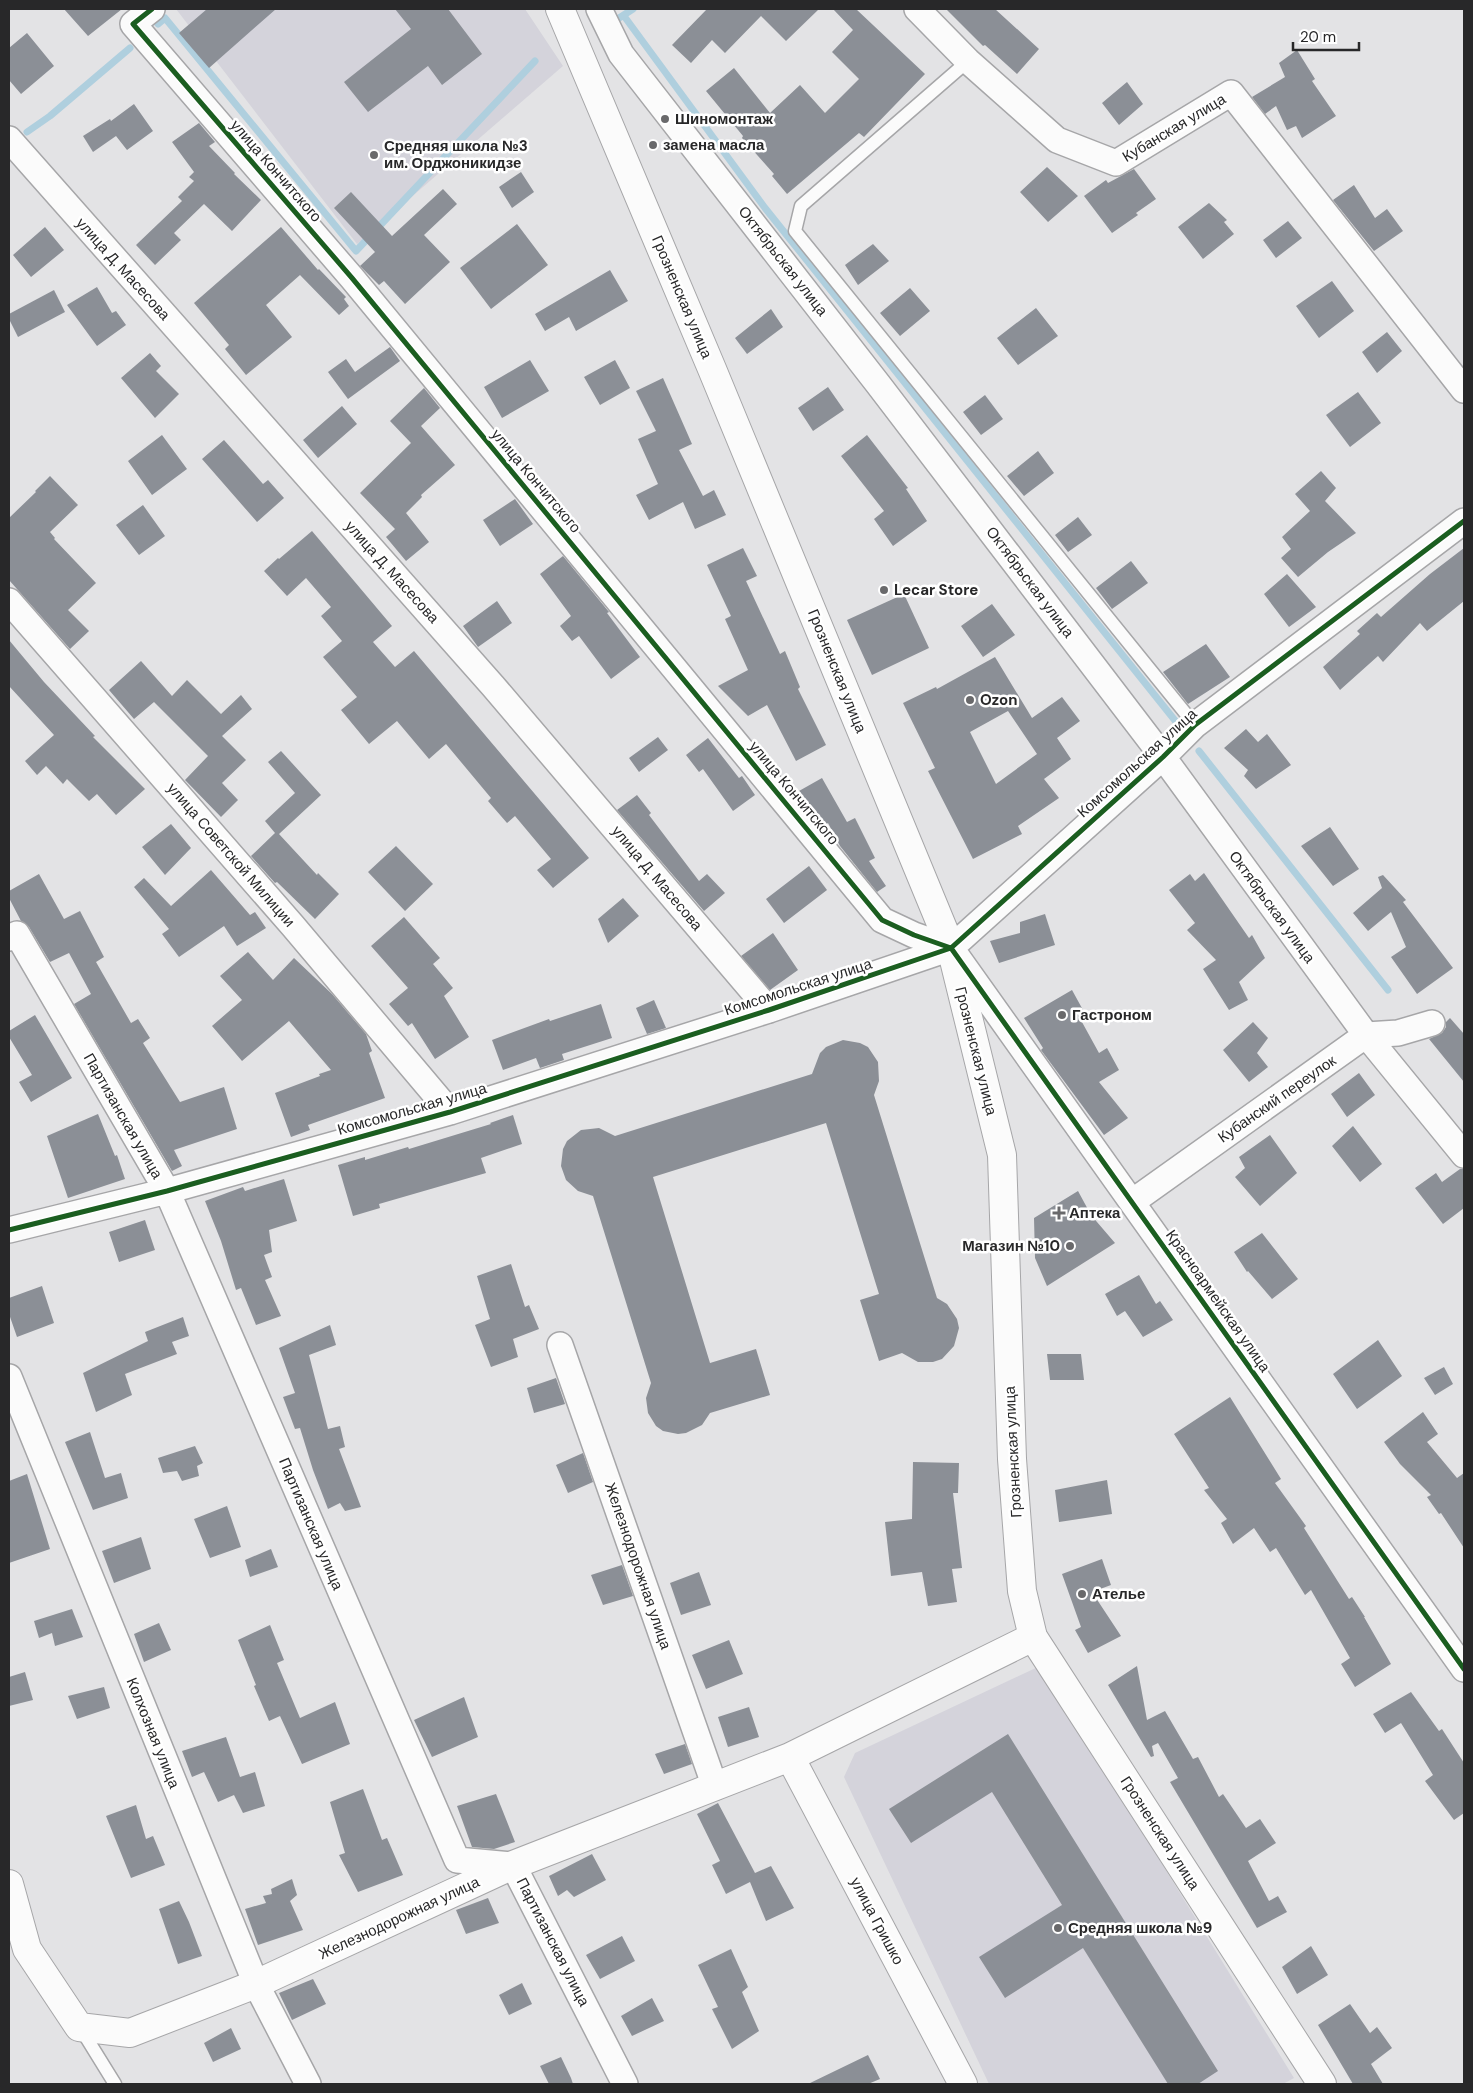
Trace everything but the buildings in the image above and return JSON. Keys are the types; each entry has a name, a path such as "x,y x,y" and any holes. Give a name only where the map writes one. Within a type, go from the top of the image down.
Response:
{"main road":[{"name":"Грозненская улица","path":"560,9 712,369 951,948 1002,1155 1012,1459 1022,1591 1033,1637 1322,2084"},
{"name":"Железнодорожная улица","path":"79,2027 130,2033 256,1984 514,1865 790,1757 1033,1637"},
{"name":"улица Гришко","path":"790,1757 963,2084"},
{"path":"9,1884 27,1949 79,2027"}],"street":[{"name":"улица Кончитского","path":"152,9 133,24 352,278 882,920 914,935 951,948"},
{"name":"Октябрьская улица","path":"599,9 621,54 878,384 1163,757 1366,1036 1464,1154"},
{"name":"Кубанская улица","path":"917,9 968,61 1057,140 1116,163 1231,93 1464,390"},
{"name":"улица Д. Масесова","path":"9,139 493,686 768,1010"},
{"name":"Комсомольская улица","path":"9,1230 167,1191 450,1112 768,1010 951,948 1163,757 1195,725 1464,521"},
{"name":"улица Советской Милиции","path":"9,601 293,926 450,1112"},
{"name":"Партизанская улица","path":"9,938 16,934 167,1191 456,1860 514,1865 625,2084"},
{"name":"Красноармейская улица","path":"951,948 1464,1669"},
{"path":"1366,1036 1398,1034 1432,1023"},
{"name":"Кубанский переулок","path":"1132,1202 1366,1036"},
{"name":"Железнодорожная улица","path":"560,1345 716,1787"},
{"name":"Колхозная улица","path":"9,1377 256,1984 308,2084"}],"lane":[{"path":"968,61 801,206 795,231 1195,725"},
{"path":"79,2027 114,2084"}],"shaded area":[{"name":"Средняя школа №3 им. Орджоникидзе","path":"176,9 525,9 563,66 357,244"},
{"name":"Средняя школа №9","path":"1040,1666 1294,2078 1283,2084 989,2084 844,1777 855,1753"}],"waterway":[{"path":"616,20 633,9"},
{"path":"624,16 765,208 1177,723"},
{"path":"158,24 165,18 356,251 535,61"},
{"path":"27,132 50,116 130,48"},
{"path":"1199,751 1388,990"}],"cycle path":[{"path":"152,9 133,24 352,278 882,920 914,935 951,948 1464,1669"},
{"path":"9,1230 167,1191 450,1112 769,1010 951,948 1163,757 1195,725 1464,521"}],"place":[{"name":"Шиномонтаж","path":"665,119"},
{"name":"замена масла","path":"653,145"},
{"name":"Средняя школа №3 им. Орджоникидзе","path":"374,155"},
{"name":"Lecar Store","path":"884,590"},
{"name":"Ozon","path":"970,700"},
{"name":"Гастроном","path":"1062,1015"},
{"name":"Аптека","path":"1059,1213"},
{"name":"Магазин №10","path":"1070,1246"},
{"name":"Ателье","path":"1082,1594"},
{"name":"Средняя школа №9","path":"1058,1928"}]}
